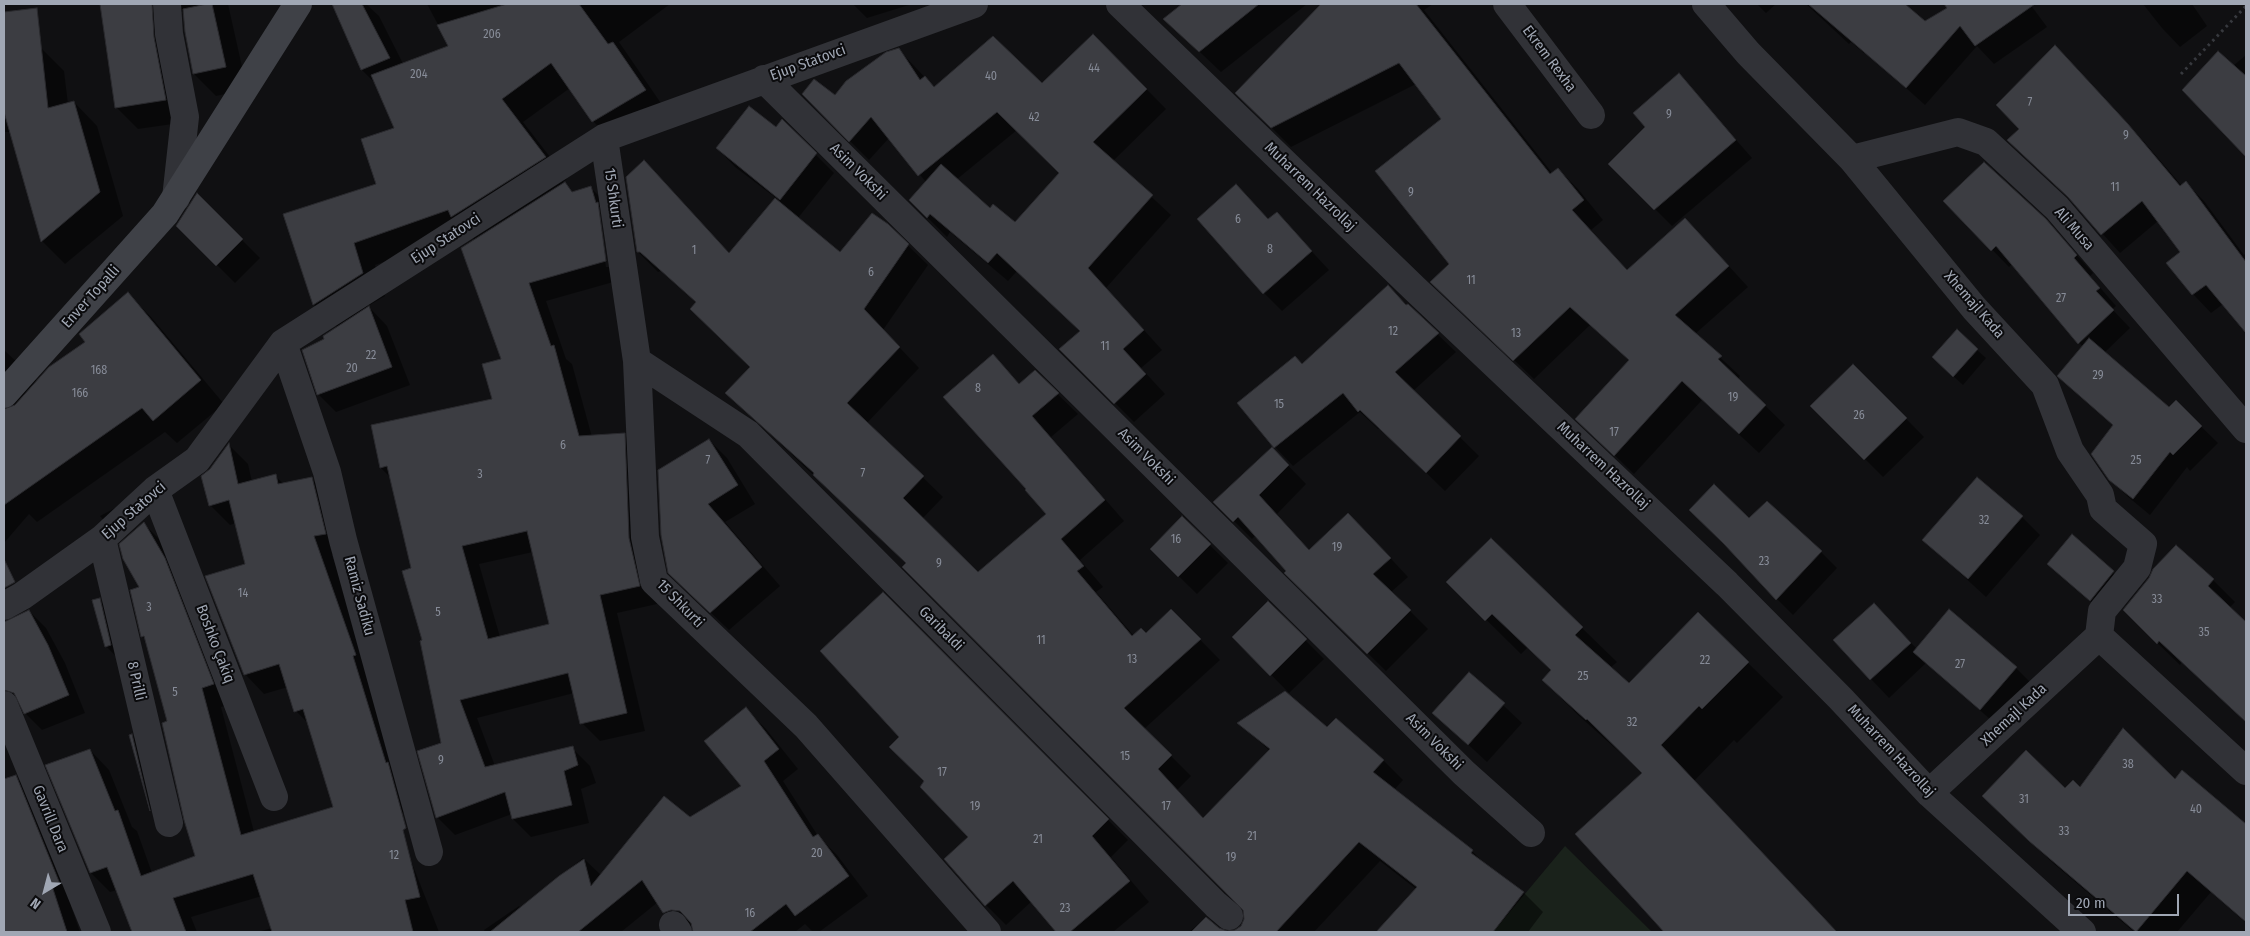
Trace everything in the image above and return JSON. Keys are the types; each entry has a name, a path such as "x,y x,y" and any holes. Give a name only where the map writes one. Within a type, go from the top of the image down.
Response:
{"main road":[{"name":"Enver Topalli","path":"4,394 165,214 298,4"}],"street":[{"name":"Enver Topalli","path":"167,4 169,34 185,117 176,198"},
{"name":"Ejup Statovci","path":"4,606 22,596 102,539 155,490 197,460 283,343 604,138 974,4"},
{"name":"Muharrem Hazrollaj","path":"1120,4 1415,289 1727,584 1841,699 1929,793 2082,932"},
{"name":"Ekrem Rexha","path":"1507,4 1591,115"},
{"name":"Xhemajl Kada","path":"1706,4 1748,53 1852,160 1974,308 2045,384 2070,451 2100,495 2103,509 2143,544 2137,568 2102,611 2098,636 1929,793"},
{"name":"Asim Vokshi","path":"764,79 1457,766 1530,833"},
{"name":"Ali Musa","path":"1852,160 1958,132 1986,142 2057,208 2246,429"},
{"name":"15 Shkurti","path":"604,138 637,361 645,537 654,581 806,726 987,932"},
{"name":"Ramiz Sadiku","path":"283,343 328,472 343,540 429,852"},
{"name":"Garibaldi","path":"637,361 748,434 1229,916"},
{"name":"Boshko Çakiq","path":"155,490 274,797"},
{"name":"8 Prilli","path":"102,539 169,823"},
{"path":"2098,636 2246,771"},
{"name":"Gavrill Dara","path":"4,705 96,932"}],"path":[{"path":"2181,74 2246,6"}],"shaded area":[{"path":"1565,846 1652,932 1493,932"}],"building":[{"path":"100,4 152,4 154,37 166,100 115,108"},
{"path":"212,4 226,67 193,74 185,32 183,9"},
{"path":"332,4 362,4 390,58 361,70"},
{"path":"507,4 579,4 608,44 613,42 646,90 592,122 551,63 502,99 546,157 451,217 448,210 354,243 363,273 313,305 283,214 376,184 361,139 394,128 371,75 448,46 437,25"},
{"path":"1182,4 1259,4 1199,52 1163,19"},
{"path":"1321,4 1416,4 1550,174 1558,168 1584,200 1572,210 1627,270 1685,218 1729,266 1675,315 1722,356 1718,359 1766,405 1739,434 1682,381 1614,456 1575,419 1629,360 1570,307 1513,361 1430,282 1449,264 1375,171 1441,119 1399,63 1271,128 1235,93"},
{"path":"1808,4 1905,4 1925,21 1947,8 1944,4 2035,4 1975,46 1960,26 1906,88"},
{"path":"37,8 48,108 74,101 100,192 41,242 4,112 4,12"},
{"path":"1093,34 1147,89 1093,142 1153,195 1088,268 1144,330 1123,349 1146,374 1114,404 1059,349 1080,331 997,253 988,263 930,214 927,218 909,200 941,164 990,208 993,204 1015,222 1059,173 997,112 918,176 871,117 849,142 802,94 814,79 835,95 846,81 886,52 899,48 920,80 925,76 934,87 993,36 1042,83"},
{"path":"2055,45 2128,124 2180,186 2186,181 2246,262 2246,333 2206,285 2192,295 2166,263 2180,252 2142,201 2101,235 2068,197 2007,140 2019,129 1996,105"},
{"path":"2218,51 2246,76 2246,157 2182,90"},
{"path":"1679,73 1736,140 1654,210 1608,164 1645,127 1633,113"},
{"path":"749,106 776,127 782,119 817,153 780,200 716,148"},
{"path":"644,160 729,253 775,198 840,252 872,213 888,224 909,244 864,309 900,347 847,403 924,476 903,498 978,572 1046,514 1026,489 943,397 993,354 1019,384 1035,370 1059,393 1032,416 1105,500 1061,539 1084,566 1077,571 1132,636 1141,628 1146,633 1171,609 1201,639 1124,708 1172,755 1158,769 1203,818 1270,749 1237,723 1285,691 1327,727 1336,718 1384,760 1373,772 1473,850 1471,853 1524,892 1493,932 1376,932 1417,887 1359,842 1276,932 1191,932 1206,917 1219,928 1227,931 1235,930 1241,926 1244,919 1243,910 902,567 906,563 813,475 814,473 725,393 750,367 690,309 696,302 640,252 637,252 626,177"},
{"path":"1984,162 2046,219 2077,255 2074,258 2100,288 2096,291 2114,310 2078,344 1996,246 1991,251 1943,201"},
{"path":"565,182 572,192 591,186 596,203 598,202 606,261 529,283 551,346 554,345 579,436 625,433 629,538 640,586 600,595 627,713 580,724 568,673 460,700 485,767 573,746 578,765 564,771 572,805 512,819 505,792 436,818 417,751 441,743 420,641 422,640 402,571 411,568 387,466 380,468 371,425 492,399 482,364 501,359 461,248","holes":["527,531 549,624 488,639 462,546"]},
{"path":"1236,184 1268,219 1277,212 1312,251 1263,294 1197,219"},
{"path":"197,193 243,239 216,266 176,226"},
{"path":"1388,285 1406,305 1408,304 1439,333 1395,372 1461,436 1426,473 1360,410 1358,412 1343,393 1274,448 1237,403 1295,356 1302,364"},
{"path":"128,292 201,380 153,421 142,408 4,505 4,409 15,405 49,367 85,342 79,334"},
{"path":"369,306 392,367 317,395 302,350 324,339 323,336"},
{"path":"1957,329 1978,349 1953,377 1932,357"},
{"path":"2089,338 2169,407 2176,400 2202,426 2173,455 2170,452 2133,499 2109,480 2091,454 2113,425 2057,376"},
{"path":"1853,364 1907,418 1864,460 1810,406"},
{"path":"709,439 738,485 708,504 762,567 710,613 668,573 661,535 658,470"},
{"path":"229,443 238,484 276,474 278,484 312,477 326,534 314,536 356,655 353,656 386,763 388,762 406,828 403,830 420,897 405,900 413,932 272,932 253,874 173,898 186,932 132,932 107,867 90,873 45,765 90,749 115,811 118,810 141,876 195,856 184,820 162,723 167,721 144,636 141,637 130,590 139,587 123,559 119,544 144,522 165,558 214,684 202,688 241,835 333,807 303,709 294,712 279,664 244,675 205,576 245,564 229,500 209,506 201,476 210,469"},
{"path":"1272,447 1289,465 1259,495 1309,550 1348,513 1391,558 1373,574 1411,610 1367,654 1284,573 1286,571 1238,517 1233,522 1213,502"},
{"path":"1977,477 2023,516 1968,579 1922,540"},
{"path":"1714,484 1749,518 1767,501 1822,551 1776,600 1724,544 1689,510"},
{"path":"1182,516 1211,544 1178,577 1150,549"},
{"path":"2072,534 2114,571 2090,601 2047,564"},
{"path":"1491,538 1583,627 1575,635 1629,683 1698,612 1749,662 1702,709 1699,706 1661,745 1837,932 1664,932 1575,834 1642,773 1587,719 1542,680 1551,670 1492,614 1485,621 1446,582"},
{"path":"2176,545 2214,579 2208,586 2246,622 2246,722 2159,641 2157,644 2123,610 2149,578 2153,569"},
{"path":"4,559 15,582 4,588"},
{"path":"883,592 1109,819 1092,836 1130,881 1070,932 1056,932 1013,881 985,906 944,859 968,837 920,787 924,781 889,747 899,737 820,651"},
{"path":"100,598 111,645 105,647 92,600"},
{"path":"1268,601 1307,639 1270,676 1232,637"},
{"path":"1874,603 1911,643 1870,680 1833,640"},
{"path":"1949,609 2017,667 1980,710 1913,652"},
{"path":"29,610 48,645 69,695 24,714 14,693 4,690 4,622"},
{"path":"1469,672 1505,703 1468,745 1432,713"},
{"path":"746,707 779,749 764,761 813,837 818,834 849,876 795,916 786,904 750,932 693,932 691,923 680,911 671,910 663,913 642,880 578,932 490,932 559,876 584,859 591,886 664,796 690,817 741,786 704,741"},
{"path":"2123,728 2175,779 2182,770 2246,824 2246,922 2187,871 2136,932 2029,841 1982,796 2026,750 2065,788 2073,780 2080,787"},
{"path":"132,734 150,811 129,735"},
{"path":"16,775 60,884 52,886 67,932 4,932 4,779"}]}
